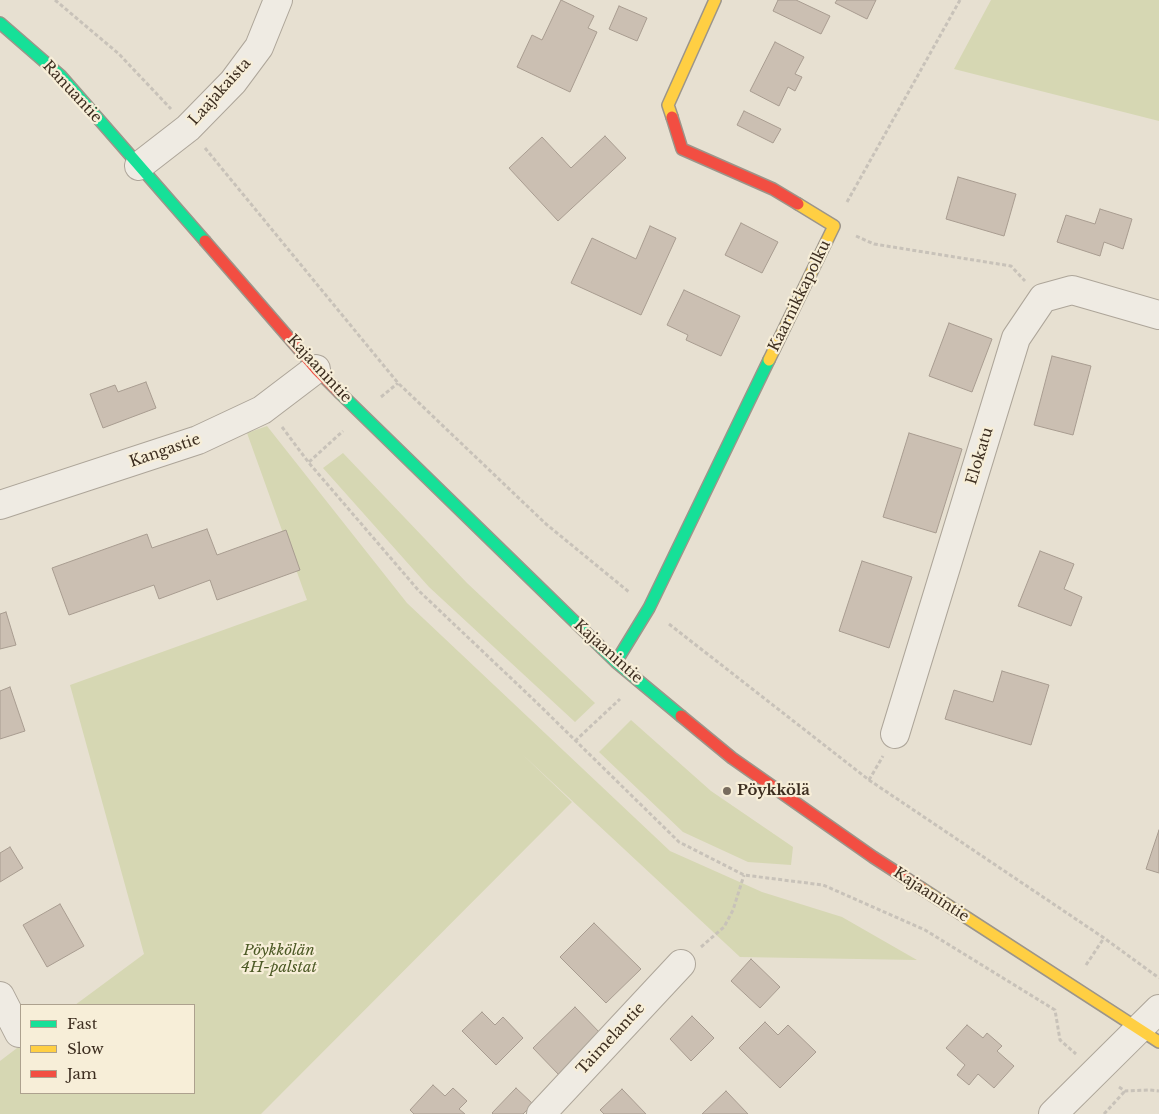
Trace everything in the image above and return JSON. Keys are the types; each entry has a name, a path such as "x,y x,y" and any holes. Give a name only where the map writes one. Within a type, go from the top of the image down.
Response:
{"main road":[{"name":"Kaarnikkapolku","path":"616,662 649,608 834,226 773,189 682,149 668,104 715,0"},
{"name":"Ranuantie","path":"0,23 62,76 139,166"},
{"name":"Kajaanintie","path":"139,166 316,369 616,662 732,758 873,858 1149,1035"}],"street":[{"name":"Laajakaista","path":"139,166 188,128 233,82 259,47 278,0"},
{"path":"1043,298 1072,290 1159,315"},
{"name":"Elokatu","path":"895,734 1016,338 1043,298"},
{"name":"Kangastie","path":"0,505 198,440 262,410 316,369"},
{"name":"Taimelantie","path":"540,1114 681,964"},
{"path":"0,996 19,1033"},
{"path":"1053,1114 1096,1072 1149,1035 1159,1009"}],"path":[{"path":"55,0 118,54 188,128 398,383 546,524 649,608 869,780 1104,938 1159,978"},
{"path":"960,0 834,226 874,244 1011,266 1043,298"},
{"path":"267,406 309,462 419,592 679,842 744,875 823,885 924,930 1055,1010 1060,1040 1096,1072 1125,1091 1159,1091"},
{"path":"575,741 639,681"},
{"path":"681,964 724,927 733,910 744,875"},
{"path":"1104,1114 1125,1091"}],"green space":[{"path":"991,0 1159,0 1159,121 954,69"},
{"name":"Pöykkölän 4H-palstat","path":"267,426 407,603 670,851 762,892 842,917 917,960 740,957 522,754 572,802 261,1114 0,1114 0,1061 20,1046 20,1094 195,1094 195,1004 76,1004 144,954 70,685 307,600 247,433"},
{"path":"343,453 467,583 595,703 575,722 429,587 323,468"},
{"path":"631,720 711,791 793,847 791,865 748,862 683,832 599,752"}],"building":[{"path":"561,0 594,16 588,28 597,32 570,92 517,67 532,35 542,40"},
{"path":"778,0 796,0 830,16 821,34 773,11"},
{"path":"837,0 876,0 867,19 835,3"},
{"path":"619,6 647,18 637,41 609,29"},
{"path":"775,42 804,57 795,74 802,77 795,91 788,87 779,106 750,91"},
{"path":"744,111 781,129 773,143 737,125"},
{"path":"605,136 626,158 558,221 509,168 542,137 571,168"},
{"path":"958,177 1016,194 1004,236 946,219"},
{"path":"1100,209 1132,219 1123,249 1104,242 1100,256 1057,242 1066,215 1095,224"},
{"path":"741,223 778,242 762,273 725,255"},
{"path":"650,226 676,238 641,315 571,283 592,238 636,259"},
{"path":"684,290 740,316 721,356 686,340 688,335 667,325"},
{"path":"949,323 992,339 972,392 929,376"},
{"path":"1052,356 1091,366 1073,435 1034,425"},
{"path":"146,382 156,408 103,428 90,394 115,385 118,392"},
{"path":"909,433 962,449 936,533 883,517"},
{"path":"207,529 217,555 286,530 300,570 217,600 210,580 159,599 154,585 69,615 52,568 147,534 152,548"},
{"path":"1040,551 1074,564 1064,589 1082,597 1071,626 1018,606"},
{"path":"862,561 912,577 889,648 839,631"},
{"path":"6,612 16,645 0,649 0,614"},
{"path":"1002,671 1049,685 1031,745 945,719 954,690 993,702"},
{"path":"10,687 25,731 0,739 0,691"},
{"path":"1159,830 1159,873 1146,869"},
{"path":"10,847 23,868 0,882 0,853"},
{"path":"60,904 84,946 47,967 23,925"},
{"path":"594,923 641,969 606,1003 560,957"},
{"path":"751,959 780,987 760,1008 731,981"},
{"path":"575,1007 601,1034 559,1075 533,1048"},
{"path":"482,1012 495,1025 503,1017 523,1038 496,1065 462,1031"},
{"path":"692,1016 714,1038 691,1061 670,1039"},
{"path":"765,1022 778,1035 788,1025 816,1052 780,1088 739,1048"},
{"path":"967,1025 983,1038 987,1033 1002,1046 997,1051 1014,1066 994,1088 978,1074 969,1085 957,1075 965,1065 946,1048"},
{"path":"433,1085 445,1096 453,1088 467,1101 459,1109 465,1114 414,1114 410,1110"},
{"path":"516,1088 533,1104 523,1114 493,1114 492,1113"},
{"path":"622,1089 646,1114 604,1114 600,1110"},
{"path":"726,1091 748,1114 702,1114"}],"traffic: fast":[{"path":"0,23 61,76 205,241"},
{"path":"616,662 649,608 769,360"},
{"path":"340,393 616,662 681,716"}],"traffic: slow":[{"path":"672,117 668,105 715,0"},
{"path":"769,360 834,226 798,204"},
{"path":"921,888 1159,1042"}],"traffic: jam":[{"path":"672,117 682,149 773,189 798,204"},
{"path":"205,241 316,369 340,393"},
{"path":"681,716 732,758 873,857 921,888"}],"place":[{"name":"Pöykkölä","path":"727,791"}]}
